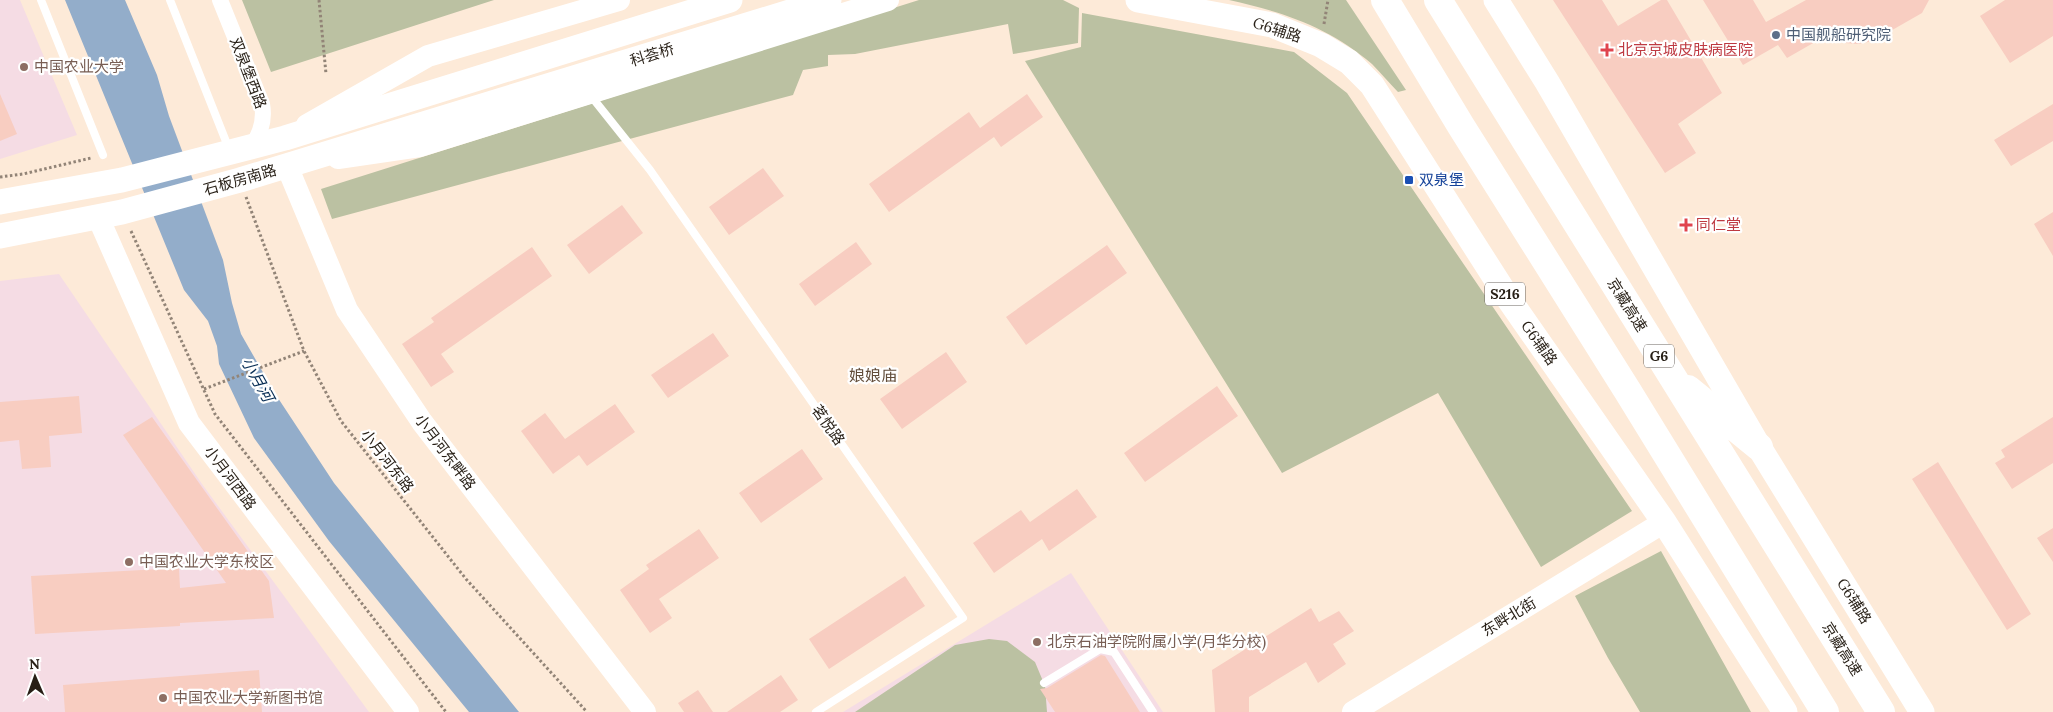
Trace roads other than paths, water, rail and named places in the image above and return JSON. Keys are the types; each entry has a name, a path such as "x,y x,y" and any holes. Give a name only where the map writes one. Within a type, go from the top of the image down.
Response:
{"highway":[{"path":"1366,0 1461,126"},
{"path":"1385,0 1461,126 1627,390 1825,712"},
{"name":"京藏高速","path":"1438,0 1881,712"},
{"path":"1670,374 1759,446"}],"main road":[{"name":"科荟桥","path":"464,81 730,0"},
{"name":"科荟桥","path":"476,110 829,0"},
{"name":"G6辅路","path":"1138,0 1272,25 1321,45 1349,62 1372,85 1508,298 1664,522 1785,712"},
{"name":"G6辅路","path":"1496,0 1547,82 1759,446 1922,712"},
{"name":"石板房南路","path":"0,202 122,180 284,138 464,81"},
{"name":"石板房南路","path":"0,236 98,217 132,216 234,182 476,110"}],"street":[{"name":"双泉堡西路","path":"220,0 262,104 264,116 259,136 233,150"},
{"path":"284,138 428,56 619,0"},
{"path":"290,165 420,146 888,0"},
{"name":"小月河东畔路","path":"290,165 347,310 422,422 645,712"},
{"name":"小月河西路","path":"98,217 189,423 408,712"},
{"name":"东畔北街","path":"1353,712 1664,522"}],"lane":[{"path":"41,0 103,155"},
{"path":"170,0 233,150"},
{"name":"茗悦路","path":"589,93 650,170 963,618 816,712"},
{"path":"1044,682 1100,649 1114,652 1153,712"}],"water":[{"name":"小月河","path":"65,0 125,0 157,75 169,116 223,260 241,334 276,395 334,483 519,712 469,712 329,541 254,438 219,364 217,346 208,321 184,290"}],"place":[{"name":"中国舰船研究院","path":"1776,35"},
{"name":"北京京城皮肤病医院","path":"1607,50"},
{"name":"中国农业大学","path":"24,67"},
{"name":"双泉堡","path":"1409,180"},
{"name":"同仁堂","path":"1686,225"},
{"name":"中国农业大学东校区","path":"129,562"},
{"name":"北京石油学院附属小学(月华分校)","path":"1037,642"},
{"name":"中国农业大学新图书馆","path":"163,698"}],"district":[{"name":"娘娘庙","path":"873,375"}]}
